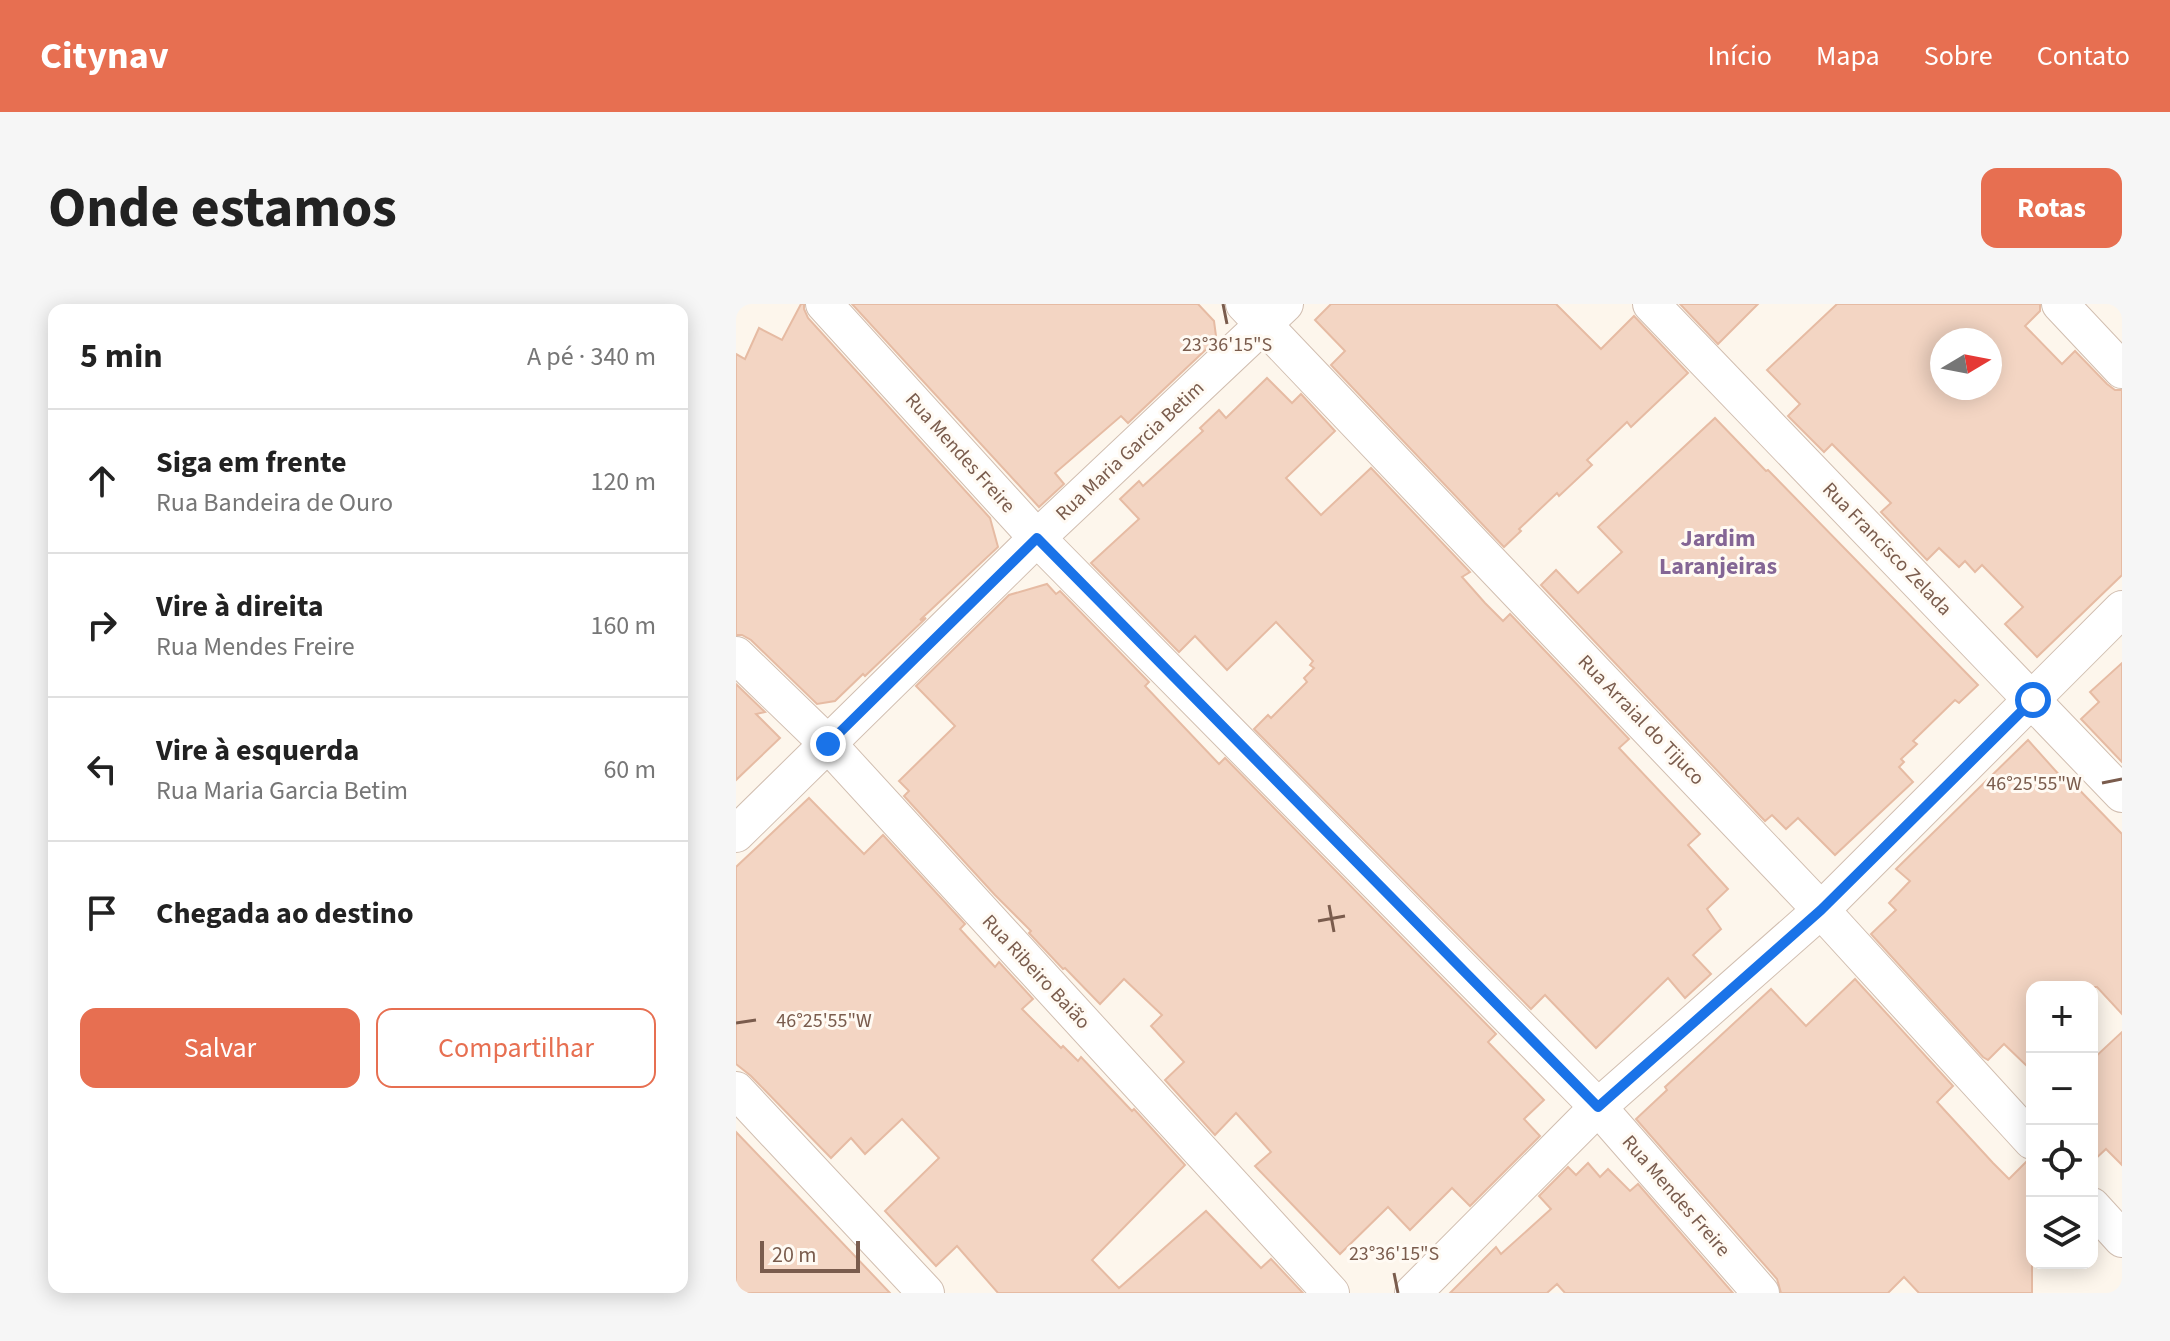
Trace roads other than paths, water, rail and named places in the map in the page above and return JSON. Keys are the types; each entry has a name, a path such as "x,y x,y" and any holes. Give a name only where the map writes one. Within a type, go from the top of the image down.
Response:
{"street":[{"name":"Rua Mendes Freire","path":"824,304 1037,538 1598,1107 1761,1293"},
{"name":"Rua Francisco Zelada","path":"1651,304 2122,794"},
{"path":"2060,304 2122,370"},
{"name":"Rua Maria Garcia Betim","path":"736,834 1264,311"},
{"name":"Rua Arraial do Tijuco","path":"1264,311 2026,1134"},
{"path":"1413,1293 1598,1107 1821,910 2122,609"},
{"name":"Rua Ribeiro Baião","path":"736,655 828,744 1331,1293"},
{"path":"736,1090 926,1293"},
{"path":"2098,1213 2122,1239"}],"district":[{"name":"Jardim Laranjeiras","path":"1718,552"}]}
